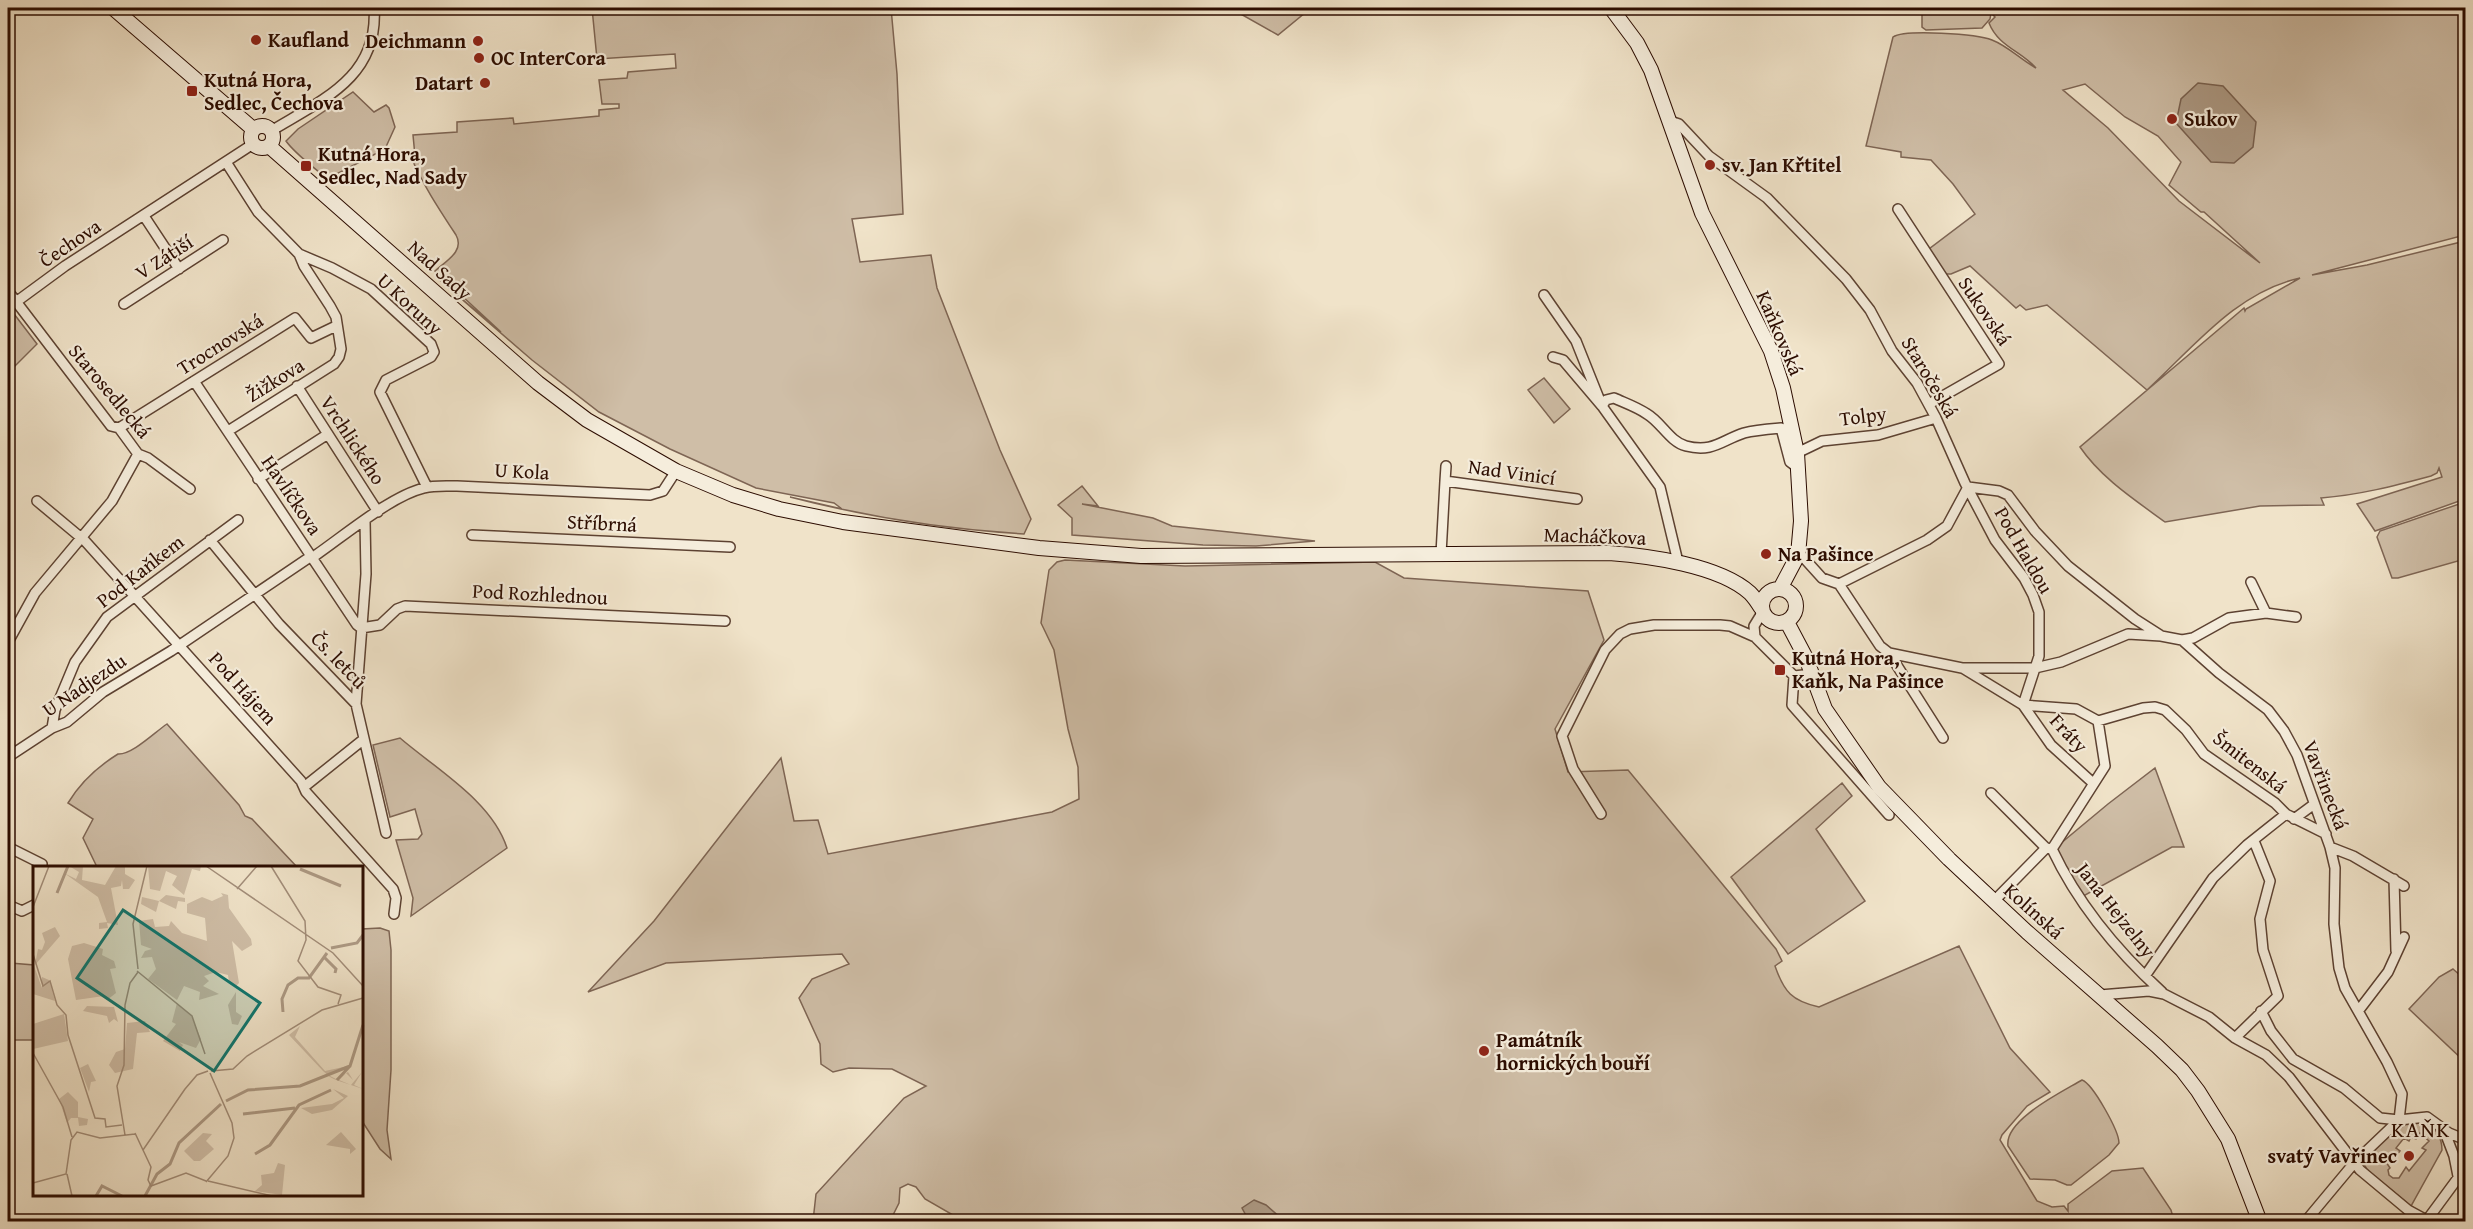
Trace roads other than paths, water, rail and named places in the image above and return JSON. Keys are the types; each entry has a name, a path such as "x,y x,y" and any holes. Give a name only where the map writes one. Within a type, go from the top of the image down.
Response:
{"street":[{"path":"112,8 253,129"},
{"path":"271,130 315,104 352,77 371,48 376,27 374,8"},
{"name":"Kaňkovská","path":"1611,8 1637,43 1651,70 1702,213 1771,351 1783,388 1797,453 1801,521 1798,555 1786,586"},
{"name":"Staročeská","path":"1669,118 1679,124 1709,156 1767,198 1846,279 1870,310 1892,351 1917,383 1968,487"},
{"path":"253,129 262,126 271,130"},
{"path":"253,129 250,138 259,148 269,146 273,137 271,130"},
{"name":"Čechova","path":"16,302 65,266 253,144"},
{"name":"Nad Sady","path":"269,146 522,369 587,420 676,471"},
{"name":"U Koruny","path":"226,162 258,212 299,254 304,266 330,306 336,317 339,357"},
{"name":"Sukovská","path":"1898,209 1999,364 1929,404"},
{"path":"144,216 179,269"},
{"name":"V Zátiší","path":"124,304 223,240"},
{"name":"U Koruny","path":"299,254 332,267 371,289 431,344 434,352 431,357 386,381 380,392 427,487"},
{"name":"Starosedlecká","path":"8,291 111,426 118,428 138,454 148,458 190,489"},
{"path":"1544,295 1576,341 1602,406"},
{"name":"Trocnovská","path":"118,428 296,318 311,338 336,326"},
{"name":"Žižkova","path":"228,431 334,364 339,357"},
{"path":"1553,357 1563,360 1602,406 1660,487 1678,562"},
{"name":"Havlíčkova","path":"194,381 258,479 361,628"},
{"name":"Vrchlického","path":"297,386 378,512"},
{"path":"1602,406 1606,400 1614,398 1649,414 1670,436 1685,446 1721,445 1747,432 1781,428 1790,462 1798,468"},
{"name":"Tolpy","path":"1797,453 1822,441 1878,435 1936,418"},
{"path":"258,479 328,434"},
{"path":"8,642 35,594 112,501 138,454"},
{"path":"1445,481 1446,466"},
{"name":"U Kola","path":"180,644 378,512 406,495 427,487 457,486 650,495 663,491 676,471"},
{"name":"Macháčkova","path":"676,471 733,495 821,518 1039,548 1141,556 1609,553 1647,556 1678,562 1710,573 1750,593"},
{"name":"Nad Vinicí","path":"1436,554 1445,481 1577,499"},
{"path":"1839,584 1927,540 1947,526 1968,487 1999,491 2008,495 2035,531 2060,558 2135,619 2161,636"},
{"name":"Pod Haldou","path":"1968,487 1995,540 2024,578 2033,595 2038,612 2039,656 2023,705"},
{"name":"Pod Hájem","path":"37,501 81,538 180,644 301,781 306,792 393,889 396,898 394,914"},
{"name":"Pod Kaňkem","path":"52,728 55,710 78,657 106,618 238,520"},
{"path":"356,704 366,573 365,521"},
{"name":"Stříbrná","path":"472,535 730,547"},
{"name":"Čs. letců","path":"210,540 279,624 356,704 386,833"},
{"path":"1798,555 1803,557 1822,578 1839,584 1880,646 1889,653 1943,738"},
{"path":"2251,582 2266,613"},
{"path":"1786,586 1796,602 1796,608 1787,622 1773,623 1750,593 1766,594 1786,586"},
{"path":"1755,637 1754,626 1762,610 1766,594"},
{"name":"Pod Rozhlednou","path":"361,628 380,626 397,609 405,606 725,621"},
{"path":"1889,653 1962,668 2035,668 2061,662 2128,634 2182,640 2193,638 2229,618 2266,613 2296,617"},
{"path":"2128,634 2135,619"},
{"name":"Kolínská","path":"1787,622 1812,674 1825,710 1879,787 1994,901 2182,1070 2228,1139 2260,1221"},
{"path":"1601,814 1570,761 1562,736 1605,650 1620,634 1630,629 1654,625 1720,625 1730,626 1755,637 1794,676 1792,705 1889,815"},
{"name":"Vavřinecká","path":"2182,640 2219,673 2268,710 2284,731 2297,755 2313,805 2330,847 2335,868 2334,924 2339,968 2345,988 2387,1062 2402,1094 2399,1120"},
{"name":"U Nadjezdu","path":"8,757 52,728 67,722 103,692 180,644"},
{"path":"1962,668 2023,705 2076,709 2098,721"},
{"path":"1794,676 1812,674"},
{"name":"Fráty","path":"2023,705 2051,745 2093,783"},
{"name":"Šmitenská","path":"2098,721 2143,708 2155,707 2165,710 2186,729 2204,754 2290,816 2325,834"},
{"name":"Fráty","path":"2049,848 2105,766 2098,721"},
{"path":"304,787 364,739"},
{"name":"Jana Hejzelny","path":"1990,793 2049,848 2082,902 2124,955 2164,994"},
{"path":"2145,976 2213,878 2247,845 2290,816 2313,805"},
{"path":"2235,1038 2278,996 2264,950 2260,918 2270,881 2254,841"},
{"name":"Vavřinecká","path":"2330,847 2353,856 2404,886"},
{"path":"8,848 42,864"},
{"path":"1994,901 2049,848"},
{"path":"2394,879 2396,955"},
{"path":"8,905 33,913"},
{"path":"22,911 33,906"},
{"path":"2359,1010 2379,986 2404,937"},
{"path":"2100,995 2149,991 2164,994 2209,1017 2235,1038 2266,1055 2289,1077 2355,1162 2381,1189 2408,1210 2429,1221 2466,1167"},
{"path":"2261,1011 2271,1031 2293,1059 2344,1088 2380,1118 2399,1120 2427,1117 2443,1129 2466,1140"},
{"path":"2289,1077 2300,1065"},
{"path":"2305,1221 2355,1162 2399,1120"},
{"path":"2443,1129 2454,1156 2458,1176"}],"place":[{"name":"Kaufland","path":"256,40"},
{"name":"Deichmann","path":"478,41"},
{"name":"OC InterCora","path":"479,58"},
{"name":"Datart","path":"485,83"},
{"name":"Kutná Hora, Sedlec, Čechova","path":"192,91"},
{"name":"Sukov","path":"2172,119"},
{"name":"sv. Jan Křtitel","path":"1710,165"},
{"name":"Kutná Hora, Sedlec, Nad Sady","path":"306,166"},
{"name":"Na Pašince","path":"1766,554"},
{"name":"Kutná Hora, Kaňk, Na Pašince","path":"1780,670"},
{"name":"Památník hornických bouří","path":"1484,1051"},
{"name":"svatý Vavřinec","path":"2409,1156"}],"district":[{"name":"KAŇK","path":"2421,1129"}]}
